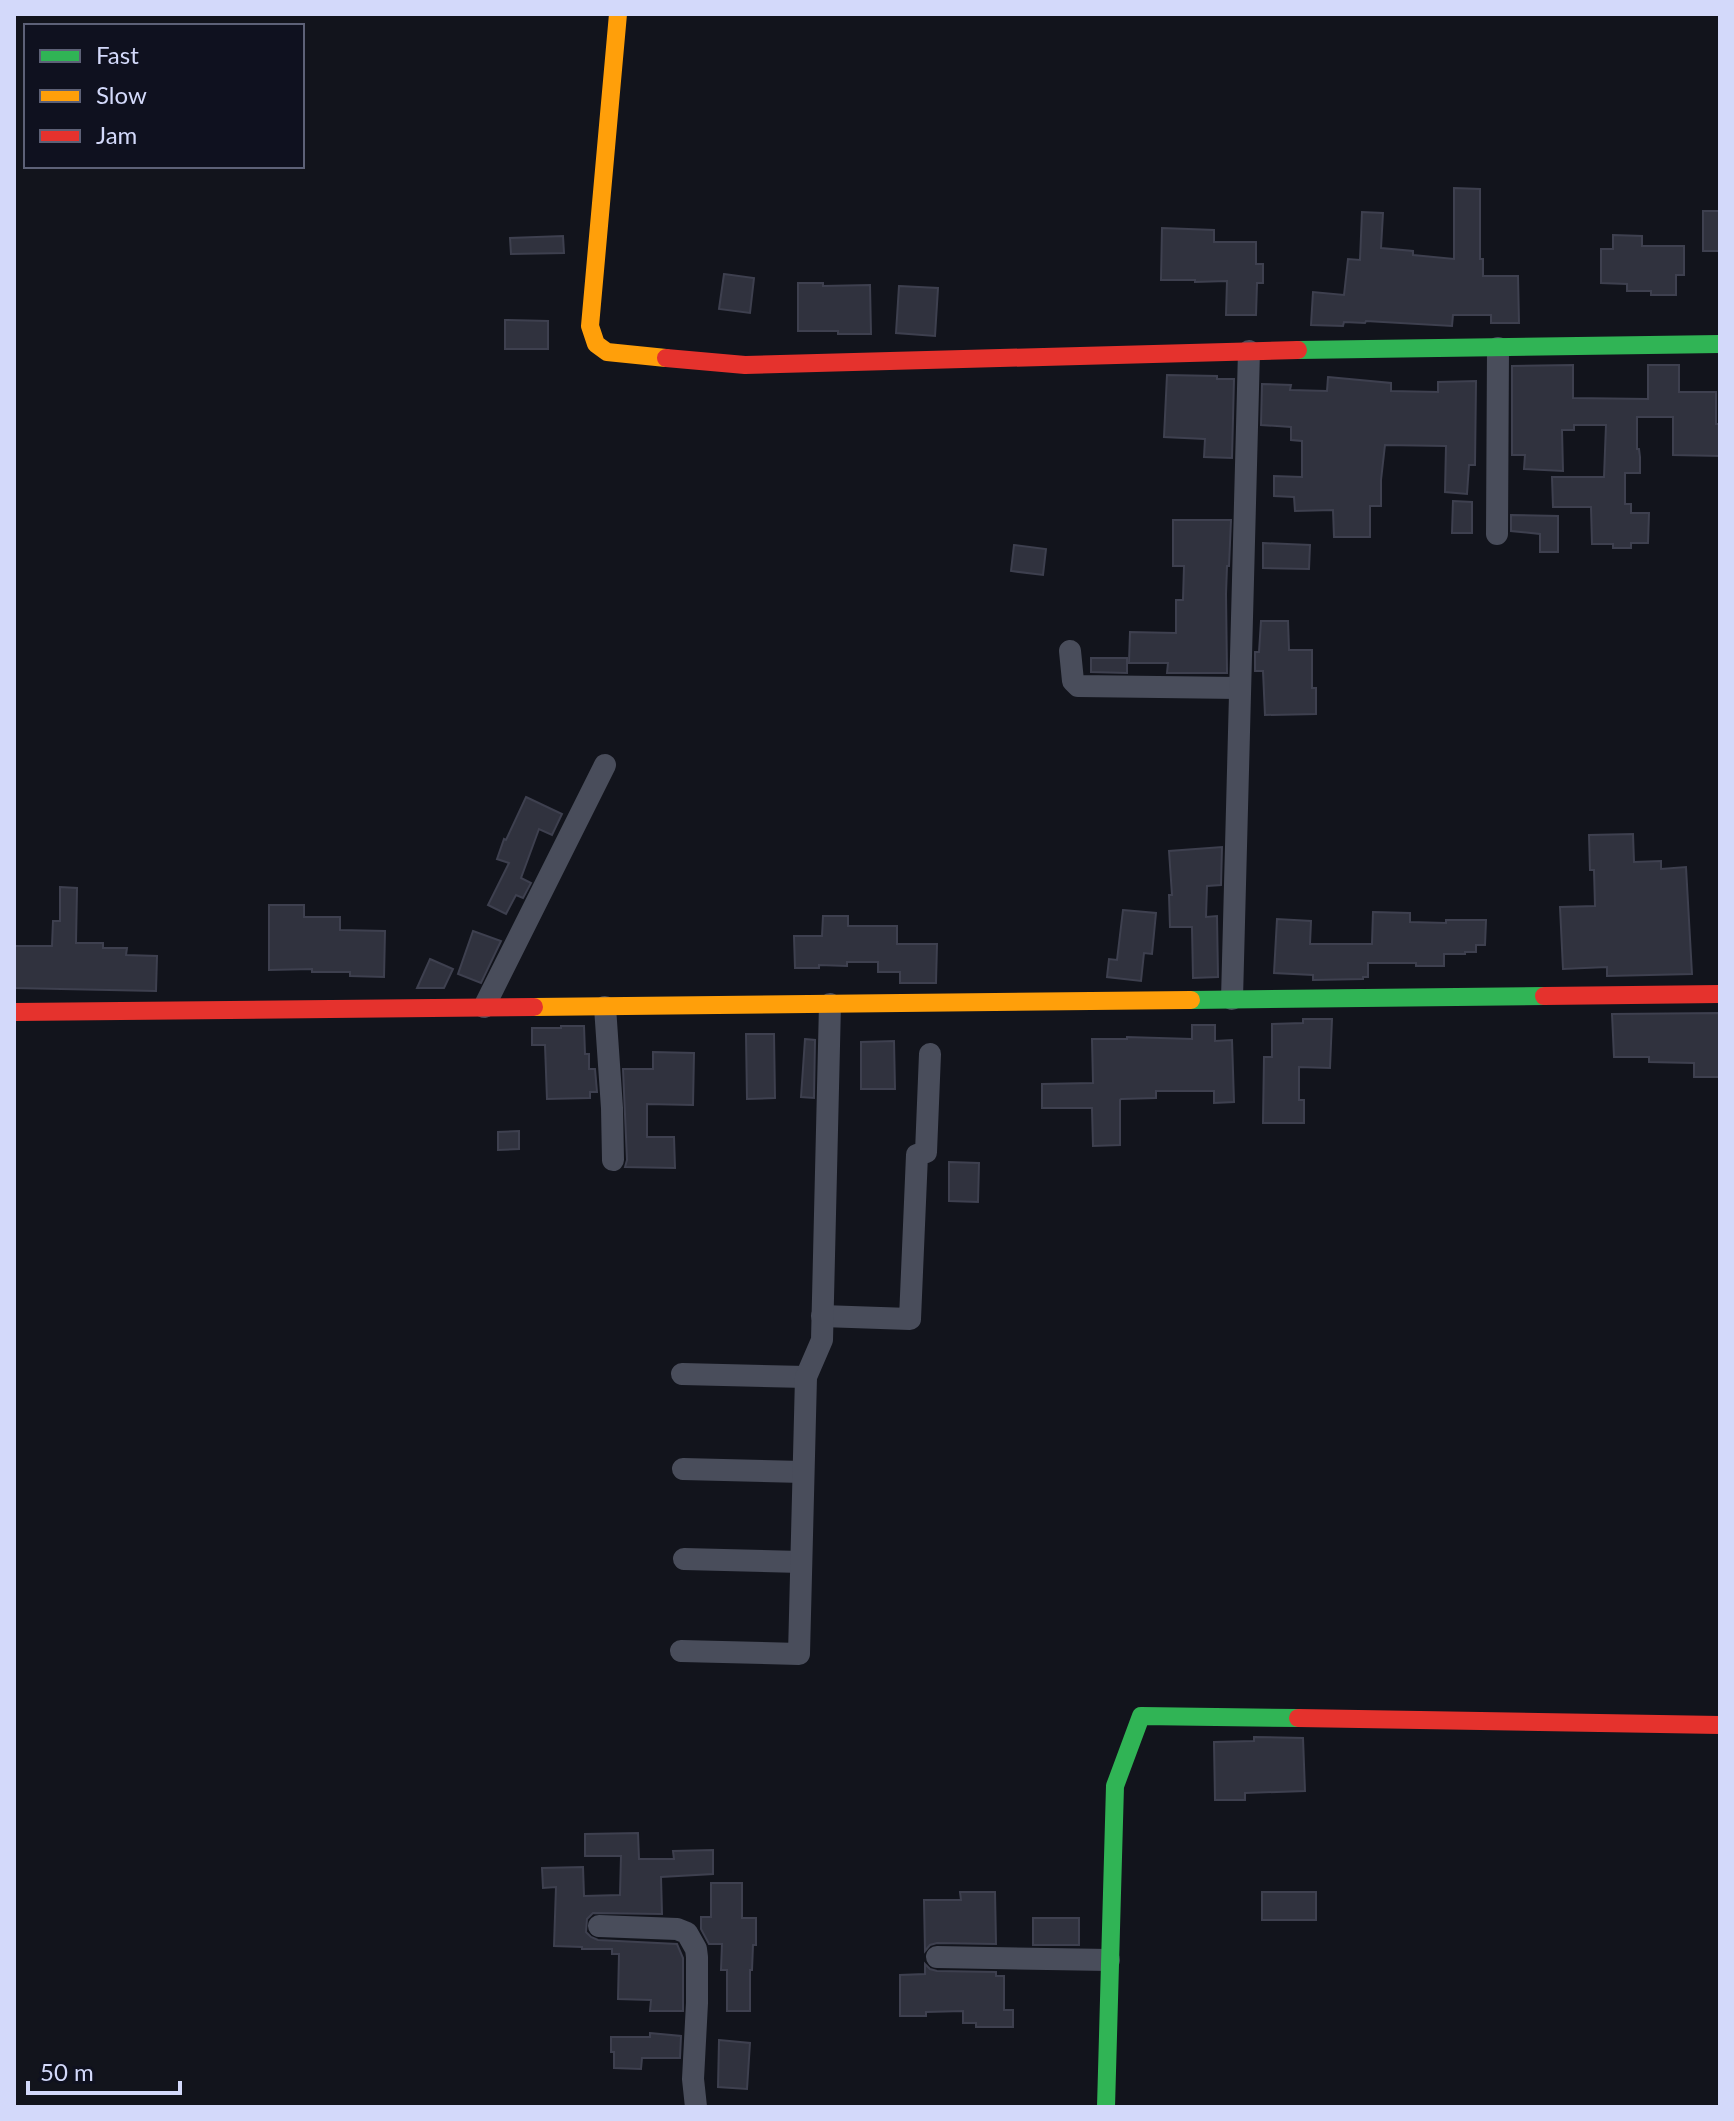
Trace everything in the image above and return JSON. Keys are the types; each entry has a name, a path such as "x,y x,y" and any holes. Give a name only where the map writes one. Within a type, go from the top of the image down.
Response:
{"street":[{"path":"618,14 590,326 596,344 607,352 745,365 1249,351 1720,344"},
{"path":"1497,534 1498,348"},
{"path":"1232,999 1249,351"},
{"path":"1070,651 1073,681 1078,686 1239,688"},
{"path":"484,1007 605,765"},
{"path":"14,1012 1720,994"},
{"path":"681,1651 799,1654 806,1377 822,1340 830,1004"},
{"path":"605,1007 613,1160"},
{"path":"822,1316 910,1319 917,1155 926,1152 930,1054"},
{"path":"682,1374 806,1377"},
{"path":"683,1469 803,1472"},
{"path":"684,1559 801,1562"},
{"path":"1106,2107 1115,1786 1141,1716 1720,1725"},
{"path":"599,1926 677,1929 687,1933 696,1949 693,2079 696,2107"},
{"path":"937,1957 1109,1960"}],"building":[{"path":"1454,188 1480,189 1480,259 1483,259 1483,276 1518,276 1519,323 1491,323 1491,315 1453,315 1452,326 1366,321 1344,322 1343,326 1311,325 1313,292 1344,295 1348,259 1360,260 1362,212 1383,213 1381,248 1454,259"},
{"path":"1703,211 1720,211 1720,251 1703,251"},
{"path":"1162,228 1214,230 1214,242 1256,242 1256,264 1263,264 1263,283 1257,283 1256,315 1226,315 1227,281 1161,280"},
{"path":"1613,235 1642,236 1642,246 1684,246 1684,275 1676,275 1676,295 1651,295 1651,291 1627,291 1627,284 1601,283 1601,249 1613,249"},
{"path":"563,236 564,253 511,254 510,238"},
{"path":"724,274 754,278 750,313 719,309"},
{"path":"798,283 870,285 871,334 798,331"},
{"path":"899,286 938,288 935,336 896,333"},
{"path":"505,320 548,321 548,349 505,349"},
{"path":"1573,365 1573,398 1648,399 1648,365 1679,365 1679,392 1716,392 1720,456 1673,455 1673,417 1637,417 1640,473 1625,473 1625,504 1631,504 1631,513 1649,513 1648,543 1631,543 1631,548 1592,544 1591,507 1553,507 1552,477 1604,477 1606,425 1574,425 1574,430 1562,430 1563,471 1524,469 1525,455 1512,455 1512,366"},
{"path":"1167,375 1234,379 1232,458 1204,457 1205,439 1164,437"},
{"path":"1328,377 1391,383 1391,391 1438,392 1438,382 1476,381 1475,465 1469,465 1467,494 1445,492 1446,446 1385,445 1381,506 1370,506 1370,537 1334,537 1333,510 1295,511 1294,497 1274,496 1274,476 1302,477 1302,441 1291,440 1291,427 1261,425 1262,384 1291,385 1290,390 1327,391"},
{"path":"1453,501 1472,502 1472,533 1452,533"},
{"path":"1511,515 1558,516 1558,552 1540,552 1540,534 1511,531"},
{"path":"1173,520 1231,520 1226,594 1227,673 1167,673 1168,663 1129,663 1130,632 1176,633 1176,600 1183,600 1184,566 1173,566"},
{"path":"1263,543 1310,545 1309,569 1263,568"},
{"path":"1014,545 1046,549 1043,575 1011,571"},
{"path":"1261,621 1288,621 1289,650 1312,650 1316,714 1265,715 1263,671 1255,671"},
{"path":"1091,658 1127,658 1127,673 1091,672"},
{"path":"526,797 562,814 552,835 539,829 521,878 531,883 523,898 516,895 506,914 488,905 509,863 497,859 504,839"},
{"path":"1633,834 1634,862 1661,861 1661,869 1686,867 1692,974 1607,976 1607,967 1563,969 1560,907 1595,906 1589,835"},
{"path":"1222,847 1221,885 1207,886 1206,917 1217,916 1218,977 1193,978 1192,927 1170,927 1169,895 1172,895 1169,851"},
{"path":"60,887 77,888 76,943 103,943 103,948 127,948 126,955 157,956 156,991 14,988 14,946 52,946 53,921 60,921"},
{"path":"269,905 304,905 304,917 340,917 340,930 385,931 384,977 350,976 350,972 312,972 312,969 269,970"},
{"path":"1123,910 1156,913 1152,954 1144,953 1141,981 1107,977 1109,959 1117,960"},
{"path":"1373,912 1410,913 1410,922 1486,920 1485,945 1476,945 1476,952 1444,954 1444,966 1368,963 1368,977 1363,979 1313,980 1313,975 1274,973 1277,919 1311,921 1310,944 1372,944"},
{"path":"823,916 848,916 848,926 897,926 897,944 937,944 936,983 900,983 900,972 878,972 878,962 795,968 794,936 822,936"},
{"path":"473,931 501,941 481,983 458,974"},
{"path":"430,959 453,969 444,988 417,988"},
{"path":"1720,1013 1720,1077 1694,1077 1694,1063 1649,1062 1649,1057 1614,1057 1612,1014"},
{"path":"1303,1019 1332,1019 1330,1068 1299,1067 1299,1100 1304,1100 1304,1123 1263,1123 1264,1057 1272,1057 1272,1024 1303,1023"},
{"path":"1192,1025 1215,1025 1215,1041 1232,1040 1234,1102 1214,1103 1214,1091 1156,1091 1156,1098 1121,1099 1120,1145 1093,1146 1092,1108 1042,1108 1042,1084 1093,1083 1092,1039 1192,1039"},
{"path":"584,1026 585,1054 589,1054 589,1069 595,1069 597,1092 590,1092 590,1098 547,1099 545,1045 532,1045 532,1028"},
{"path":"746,1034 774,1034 775,1098 747,1099"},
{"path":"805,1039 815,1040 814,1098 801,1097"},
{"path":"894,1041 895,1089 861,1089 861,1042"},
{"path":"653,1052 694,1053 693,1105 647,1104 647,1137 674,1137 675,1168 625,1167 623,1069 653,1069"},
{"path":"519,1131 519,1149 498,1150 498,1132"},
{"path":"949,1162 979,1163 978,1202 949,1201"},
{"path":"1254,1737 1303,1738 1305,1791 1245,1793 1245,1800 1215,1800 1214,1742 1254,1741"},
{"path":"638,1833 639,1859 674,1859 673,1851 713,1850 713,1874 661,1877 662,1914 593,1913 587,1919 586,1932 598,1940 677,1944 683,1958 683,2011 650,2011 651,2000 618,1999 619,1954 612,1954 612,1949 554,1946 556,1887 543,1888 542,1868 583,1867 584,1896 620,1895 621,1856 585,1856 585,1834"},
{"path":"711,1883 742,1883 742,1918 756,1918 756,1945 753,1945 750,1970 750,2011 727,2011 727,1970 721,1970 722,1944 709,1944 701,1929 701,1917 711,1917"},
{"path":"960,1892 995,1892 996,1944 937,1943 925,1951 924,1900 961,1900"},
{"path":"1262,1892 1316,1892 1316,1920 1262,1920"},
{"path":"1033,1918 1079,1918 1079,1945 1033,1945"},
{"path":"925,1964 937,1971 996,1972 996,1976 1004,1976 1004,2010 1013,2010 1013,2027 976,2027 976,2023 963,2023 963,2011 900,2016 900,1975 925,1974"},
{"path":"650,2033 681,2036 680,2058 642,2058 641,2069 614,2068 611,2037 650,2037"},
{"path":"719,2040 750,2043 747,2089 718,2087"}],"traffic: fast":[{"path":"1298,350 1720,344"},
{"path":"1191,1000 1544,996"},
{"path":"1106,2107 1115,1786 1141,1716 1298,1718"}],"traffic: slow":[{"path":"618,14 590,326 596,344 607,352 666,358"},
{"path":"534,1007 1191,1000"}],"traffic: jam":[{"path":"666,358 745,365 1298,350"},
{"path":"1544,996 1720,994"},
{"path":"14,1012 534,1007"},
{"path":"1298,1718 1720,1725"}]}
